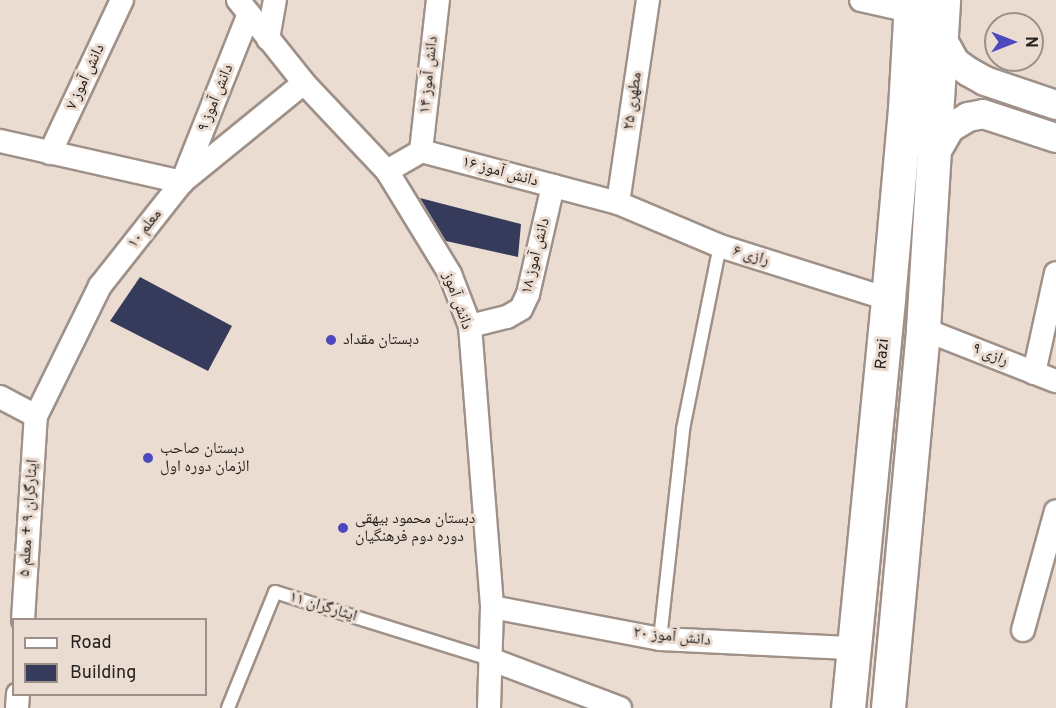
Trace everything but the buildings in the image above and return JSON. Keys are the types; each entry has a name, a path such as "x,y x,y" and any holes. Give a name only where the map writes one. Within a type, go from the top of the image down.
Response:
{"main road":[{"path":"888,708 923,329 943,0"},
{"name":"Razi","path":"848,708 888,299 911,6"},
{"path":"872,473 910,477"}],"street":[{"name":"دانش آموز ۷","path":"50,153 122,0"},
{"path":"268,39 275,0"},
{"name":"دانش آموز ۱۴","path":"421,150 438,0"},
{"name":"مطهری ۲۵","path":"618,203 648,0"},
{"path":"861,0 911,6"},
{"name":"دانش آموز","path":"244,7 304,83 387,171 450,274 470,326 492,608 489,708"},
{"name":"دانش آموز ۹","path":"182,182 244,7"},
{"path":"935,154 950,128 968,117 983,114 1048,135 1051,103 985,81 969,72 955,62 940,35"},
{"name":"معلم ۱۰","path":"36,416 100,286 182,182 304,83"},
{"path":"0,141 182,182"},
{"path":"387,171 421,150"},
{"name":"دانش آموز ۱۶","path":"421,150 618,203"},
{"name":"دانش آموز ۱۸","path":"470,326 507,316 521,309 528,294 553,186"},
{"name":"رازی ۶","path":"618,203 720,246 888,299"},
{"path":"1034,373 1056,273"},
{"name":"رازی ۹","path":"923,329 1056,381"},
{"path":"0,397 36,416"},
{"name":"ایثارگران ۹ + معلم ۵","path":"23,618 36,416"},
{"path":"1023,630 1056,511"},
{"name":"دانش آموز ۲۰","path":"492,608 660,639 854,648"},
{"path":"490,659 620,708"}],"lane":[{"path":"660,639 682,429 720,246"},
{"name":"ایثارگران ۱۱","path":"228,708 275,592 490,659"}],"place":[{"name":"دبستان مقداد","path":"331,340"},
{"name":"دبستان صاحب الزمان دوره اول","path":"148,458"},
{"name":"دبستان محمود بیهقی دوره دوم فرهنگیان","path":"343,528"}]}
